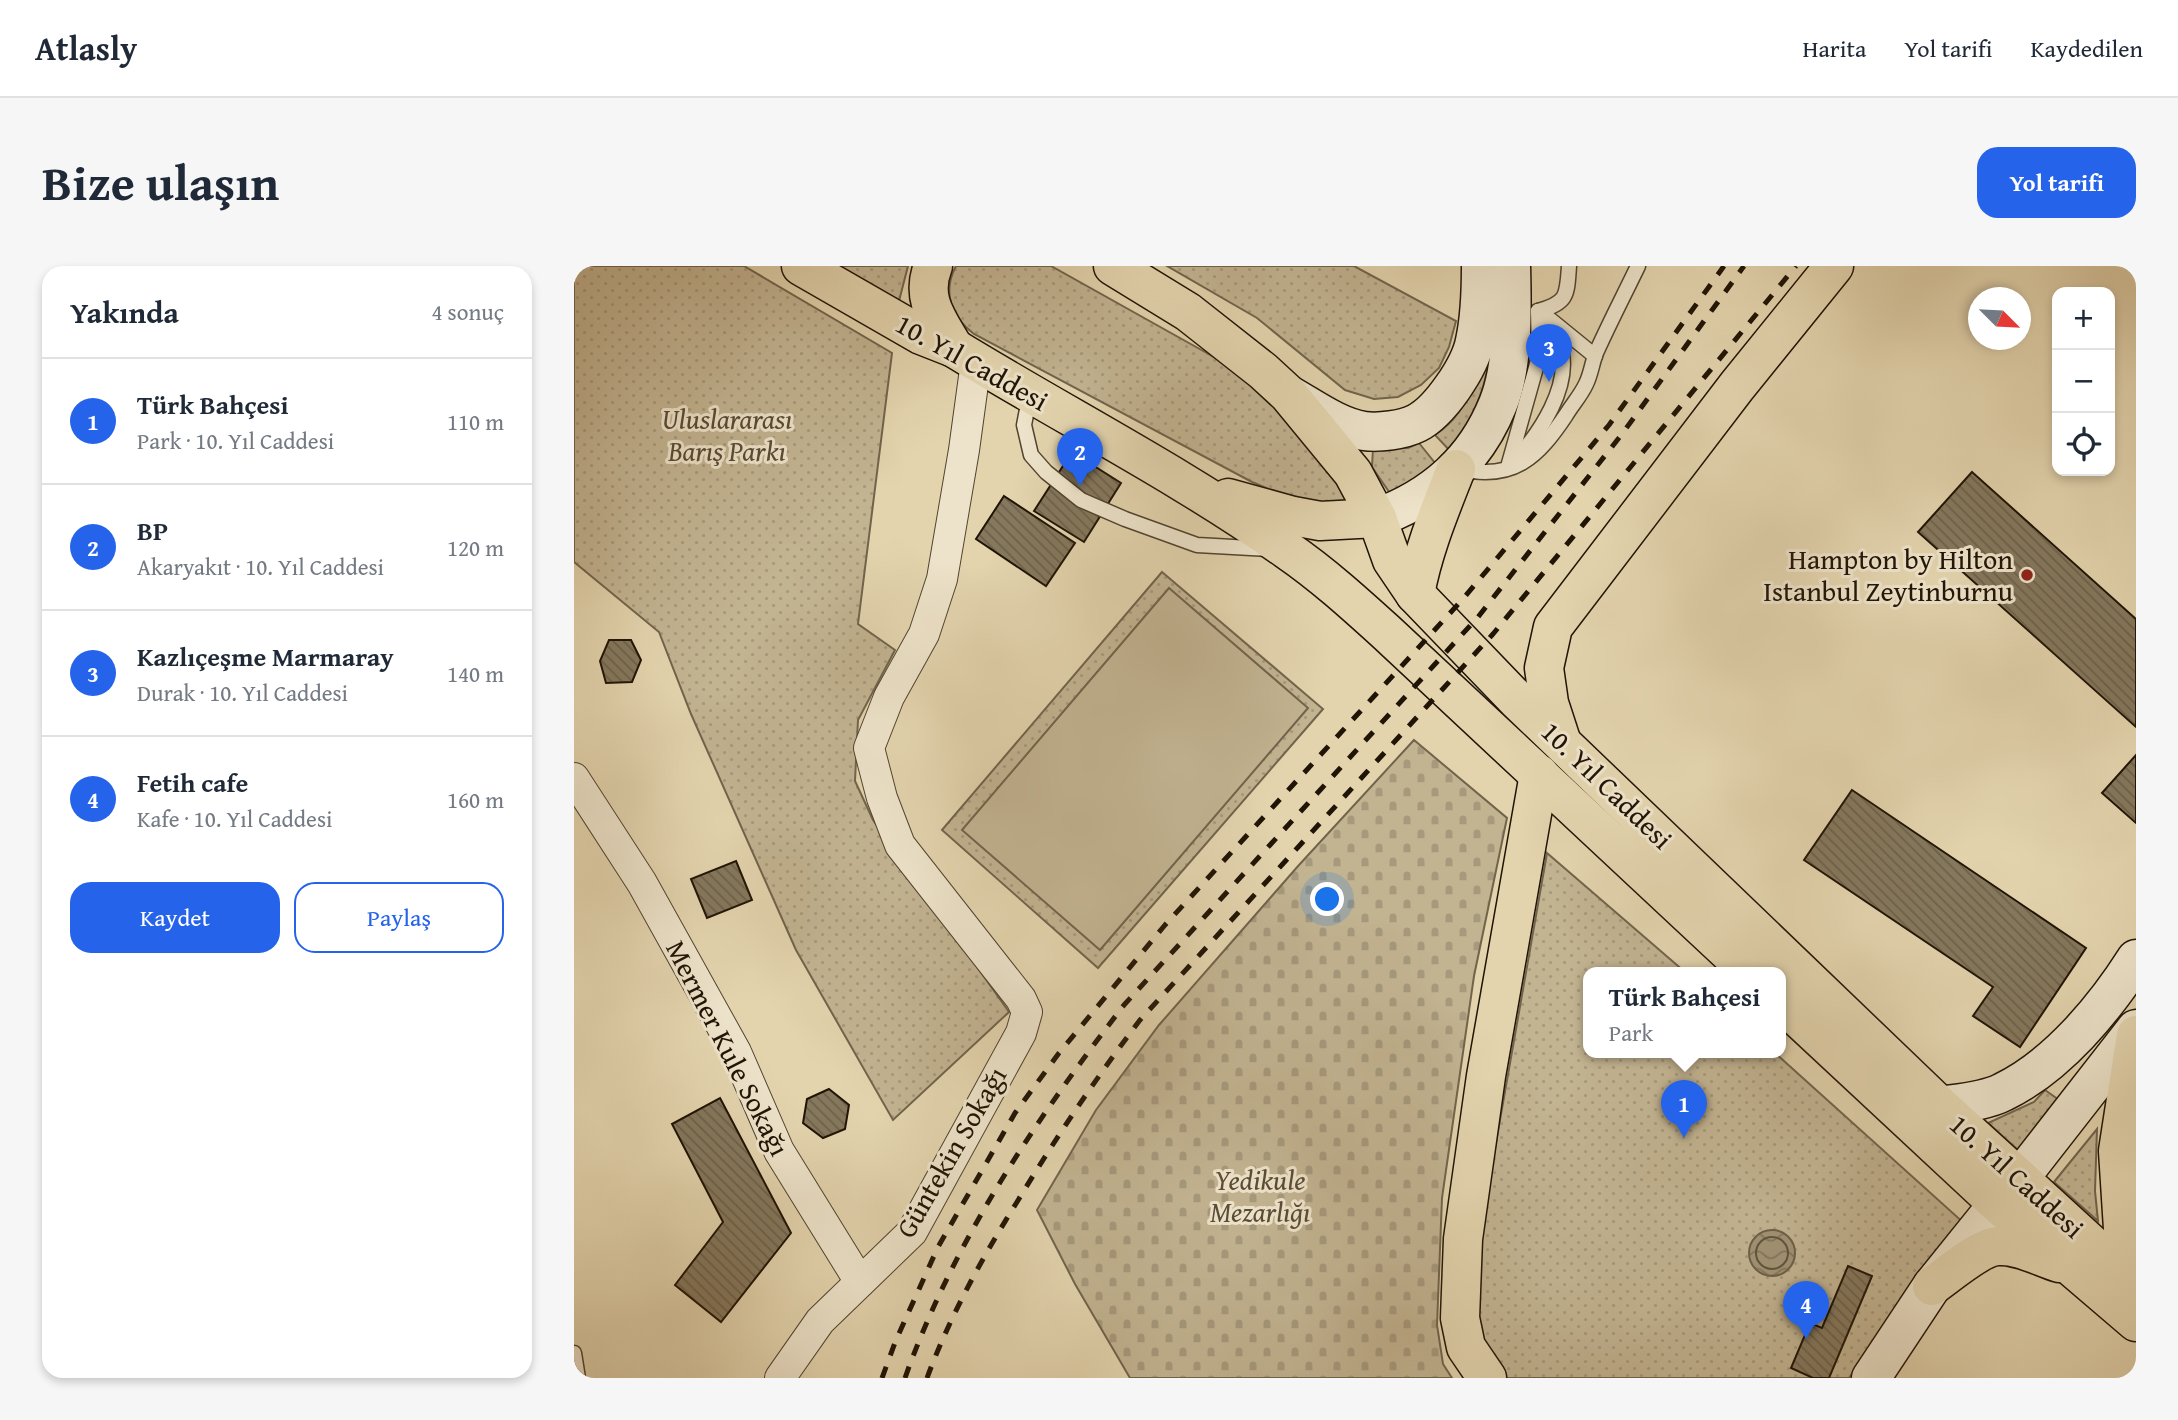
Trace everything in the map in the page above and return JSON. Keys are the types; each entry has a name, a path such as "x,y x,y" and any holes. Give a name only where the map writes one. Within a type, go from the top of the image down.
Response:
{"main road":[{"name":"10. Yıl Caddesi","path":"801,266 921,335 965,355 1199,491 1289,551 1342,592 1745,967"},
{"path":"933,266 928,282 928,296 934,314 965,355"},
{"name":"10. Yıl Caddesi","path":"1113,266 1188,312 1264,371 1288,394 1353,473 1377,518 1392,560 1415,594 1518,701 1940,1106 2074,1269 2136,1322"},
{"path":"1288,394 1336,422 1364,431 1415,425 1432,413 1466,364 1475,343 1481,266"},
{"path":"1561,740 1549,703 1544,668 1553,627 1737,386 1834,266"},
{"path":"1199,491 1320,521 1377,518 1395,511 1442,484 1483,434 1499,403 1520,289"},
{"path":"1415,594 1427,542 1456,469"},
{"path":"1487,1378 1466,1347 1460,1318 1463,1239 1486,1076 1539,774"},
{"path":"1940,1106 2002,1093 2044,1064 2094,1017 2136,959"},
{"name":"10. Yıl Caddesi","path":"1786,1006 2008,1191 2136,1284"},
{"path":"1871,1378 1931,1286 2136,1032"},
{"path":"2136,1032 2118,1152 2123,1229 2136,1259"},
{"path":"1931,1286 1984,1250 1998,1246 2025,1251 2074,1269"}],"street":[{"name":"Güntekin Sokağı","path":"780,1378 820,1321 912,1232 1021,1033 1027,1012 1021,999 900,845 881,798 869,748 889,696 924,634 942,579 964,450 965,355"},
{"name":"Mermer Kule Sokağı","path":"574,778 642,883 736,1052 779,1151 860,1282"}],"lane":[{"path":"1520,289 1556,306 1567,292 1569,266"},
{"path":"1456,469 1477,473 1508,468 1521,465 1535,455 1555,432 1586,385 1595,356 1638,266"},
{"path":"1520,289 1595,356"},
{"path":"1508,468 1524,451 1551,408 1560,382 1563,362 1559,342 1520,289"},
{"path":"1508,468 1539,357 1520,289"},
{"path":"1030,393 1024,425 1031,455 1046,472 1081,500 1197,545 1289,551"},
{"path":"574,1353 578,1378"}],"green space":[{"name":"Uluslararası Barış Parkı","path":"574,266 744,266 892,353 858,624 895,650 858,720 855,781 873,820 1009,1012 893,1120 796,950 691,714 659,632 574,562"},
{"path":"839,266 908,266 899,301"},
{"path":"956,266 1051,266 1230,366 1268,396 1313,446 1350,503 1300,502 1252,482 974,334 960,320 951,303 950,285"},
{"path":"1167,266 1354,266 1456,321 1449,347 1439,368 1421,385 1398,397 1374,399 1345,390 1257,318"},
{"path":"1489,360 1480,397 1452,453 1435,435 1460,410"},
{"path":"1419,443 1439,468 1394,499 1372,467 1373,449 1408,448"},
{"path":"1162,572 1323,709 1098,968 942,830"},
{"path":"1169,588 1308,708 1100,950 962,830"},
{"name":"Yedikule Mezarlığı","path":"1414,740 1507,818 1474,976 1442,1198 1437,1325 1443,1364 1452,1378 1130,1378 1075,1284 1037,1210 1096,1110 1159,1025 1299,865"},
{"path":"1547,853 1679,967 1583,967 1583,1058 1781,1058 1965,1224 1901,1304 1849,1378 1506,1378 1474,1322 1481,1228"},
{"path":"2045,1090 2059,1100 2019,1151 1988,1123 2034,1102"},
{"path":"2097,1129 2095,1191 2098,1221 2054,1182"}],"water":[{"path":"1772,1230 1788,1237 1795,1253 1788,1269 1772,1276 1756,1269 1749,1253 1756,1237"}],"building":[{"path":"1072,452 1121,483 1084,542 1034,511"},
{"name":"Hampton by Hilton Istanbul Zeytinburnu","path":"1972,472 2136,619 2136,727 1918,532"},
{"path":"1004,496 1075,543 1046,586 976,539"},
{"path":"609,640 631,640 641,660 632,682 606,683 600,661"},
{"path":"2136,755 2136,823 2102,793"},
{"path":"1852,790 2086,948 2020,1047 1973,1016 1993,987 1804,860"},
{"path":"736,861 752,900 707,918 691,879"},
{"path":"829,1089 849,1105 845,1129 823,1138 803,1123 807,1099"},
{"path":"720,1098 791,1233 721,1322 675,1285 723,1222 672,1124"},
{"path":"1848,1266 1872,1276 1829,1378 1813,1378 1791,1368 1810,1323 1822,1328"}],"railway":[{"path":"882,1378 938,1247 1015,1113 1059,1053 1165,925 1462,600 1609,425 1724,266"},
{"path":"905,1378 947,1278 972,1230 1029,1137 1091,1048 1124,1005 1478,617 1622,434 1744,266"},
{"path":"927,1378 956,1310 1004,1223 1076,1109 1140,1020 1493,634 1796,266"}],"place":[{"name":"Kazlıçeşme Marmaray","path":"1549,382"},
{"name":"BP","path":"1080,486"},
{"name":"Hampton by Hilton Istanbul Zeytinburnu","path":"2027,575"},
{"name":"Türk Bahçesi","path":"1684,1138"},
{"name":"Fetih cafe","path":"1806,1339"}]}
